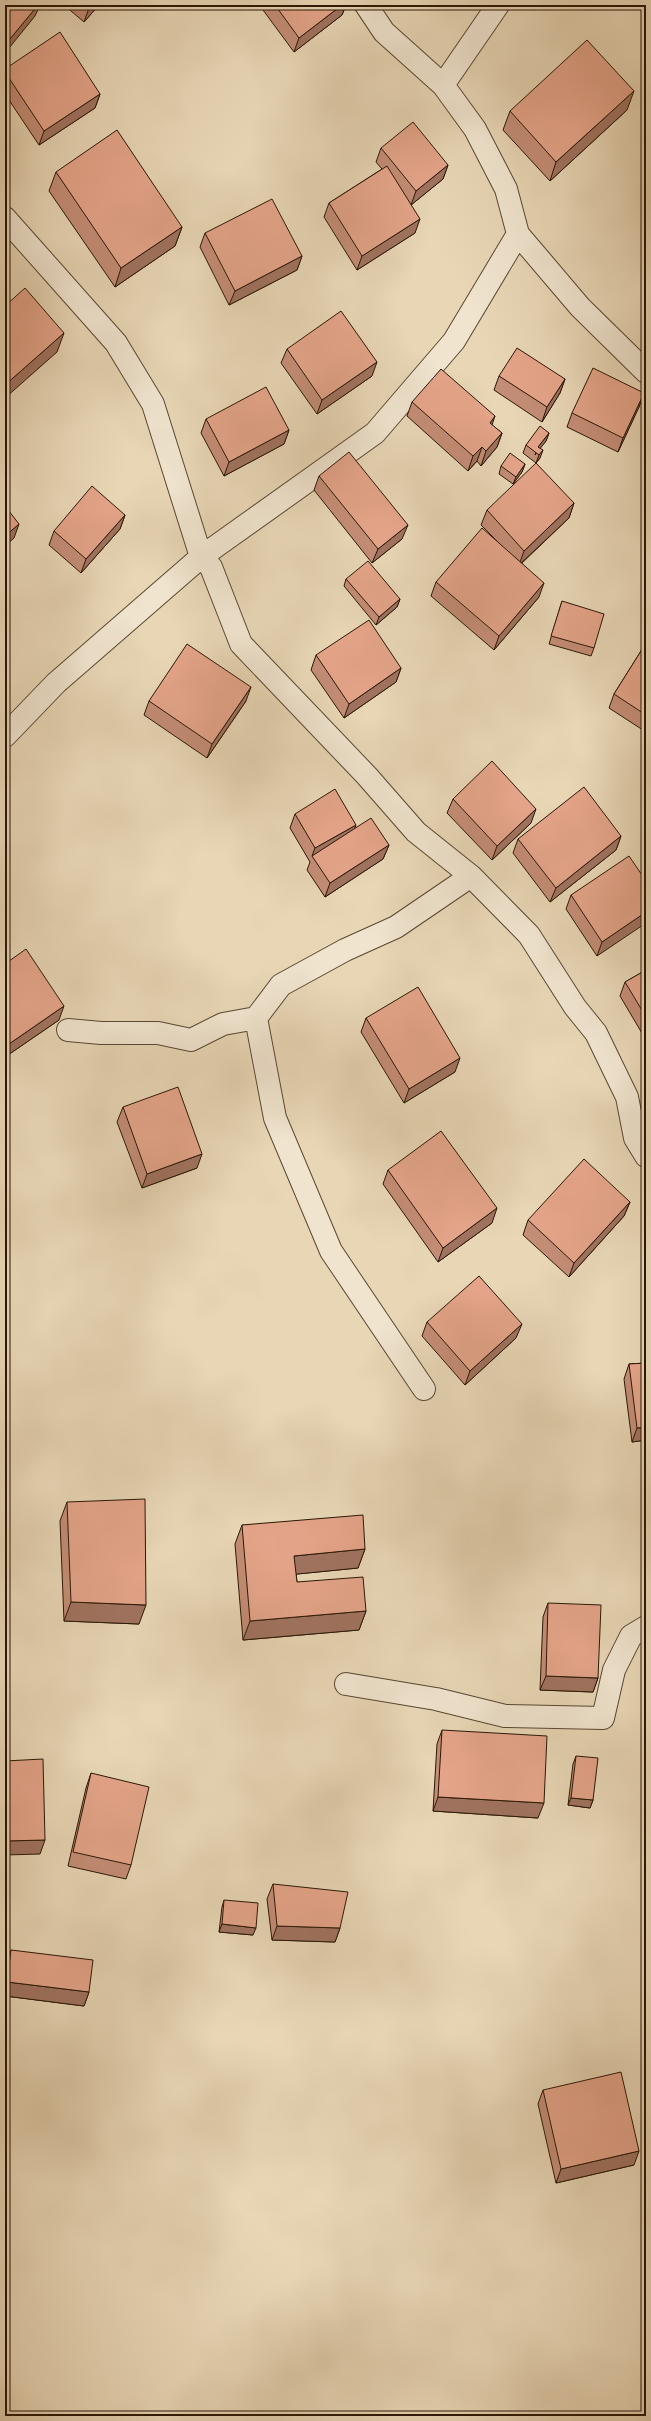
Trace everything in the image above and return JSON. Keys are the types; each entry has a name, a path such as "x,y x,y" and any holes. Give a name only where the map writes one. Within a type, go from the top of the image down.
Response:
{"street":[{"path":"366,5 384,32 443,85 476,129 506,189 518,234 580,307 646,372"},
{"path":"443,85 498,5"},
{"path":"5,218 116,343 153,404 201,557 211,568 241,644 362,770 416,832 471,876 529,935 575,1007 596,1033 627,1097 636,1138 646,1156"},
{"path":"5,736 56,683 201,557 375,433 454,341 518,234"},
{"path":"68,1030 101,1033 158,1033 191,1040 223,1024 256,1018 281,985 345,950 396,927 471,876"},
{"path":"256,1018 275,1118 331,1251 424,1389"},
{"path":"346,1684 436,1699 505,1716 602,1718 614,1670 630,1636 646,1627"}],"building":[{"path":"5,5 38,5 5,45"},
{"path":"85,5 92,5 89,8"},
{"path":"275,5 342,5 299,38"},
{"path":"60,32 100,94 44,131 5,72 5,69"},
{"path":"587,40 634,91 556,162 510,111"},
{"path":"413,122 448,165 416,191 381,148"},
{"path":"117,130 182,227 121,268 56,172"},
{"path":"387,166 420,219 362,256 329,203"},
{"path":"272,199 302,256 235,291 205,233"},
{"path":"25,288 64,333 5,385 5,306"},
{"path":"341,311 377,362 322,400 287,349"},
{"path":"517,348 565,379 547,407 499,376"},
{"path":"593,368 644,393 623,438 572,413"},
{"path":"441,369 495,416 490,423 502,433 486,451 482,447 473,456 412,402"},
{"path":"266,387 289,430 229,462 206,419"},
{"path":"540,426 549,433 538,447 543,450 539,455 526,445"},
{"path":"349,452 408,525 378,549 319,476"},
{"path":"510,453 525,464 516,477 501,466"},
{"path":"536,463 574,503 524,551 487,510"},
{"path":"92,486 125,515 86,559 54,531"},
{"path":"5,506 19,524 5,536"},
{"path":"482,528 544,583 499,636 436,582"},
{"path":"368,561 400,599 379,617 346,579"},
{"path":"562,601 604,614 594,648 551,636"},
{"path":"369,620 401,668 349,704 316,655"},
{"path":"646,643 646,715 614,694"},
{"path":"187,644 251,687 212,744 149,701"},
{"path":"492,761 536,809 497,846 453,799"},
{"path":"584,787 621,836 556,888 518,839"},
{"path":"335,789 356,825 315,848 295,814"},
{"path":"371,818 389,845 330,883 312,856"},
{"path":"629,856 646,881 646,912 602,942 571,895"},
{"path":"26,949 64,1006 9,1044 5,1037 5,964"},
{"path":"646,970 646,1017 625,982"},
{"path":"418,987 460,1058 409,1089 366,1018"},
{"path":"178,1087 202,1154 147,1174 123,1107"},
{"path":"441,1131 497,1208 443,1248 388,1170"},
{"path":"584,1159 630,1202 574,1263 528,1220"},
{"path":"479,1276 522,1324 470,1371 427,1322"},
{"path":"646,1363 646,1427 637,1428 629,1364"},
{"path":"145,1499 146,1605 71,1602 67,1502"},
{"path":"363,1515 365,1549 294,1556 297,1582 363,1577 366,1611 250,1621 242,1525"},
{"path":"548,1603 601,1605 598,1678 546,1676"},
{"path":"442,1730 547,1736 544,1803 438,1797"},
{"path":"576,1756 598,1758 593,1800 571,1798"},
{"path":"43,1759 45,1840 5,1841 5,1761"},
{"path":"91,1773 149,1787 131,1865 73,1852"},
{"path":"273,1884 348,1892 340,1928 277,1926"},
{"path":"224,1900 258,1903 256,1928 222,1924"},
{"path":"11,1950 93,1960 89,1992 7,1982"},
{"path":"621,2072 639,2151 561,2169 543,2090"}]}
